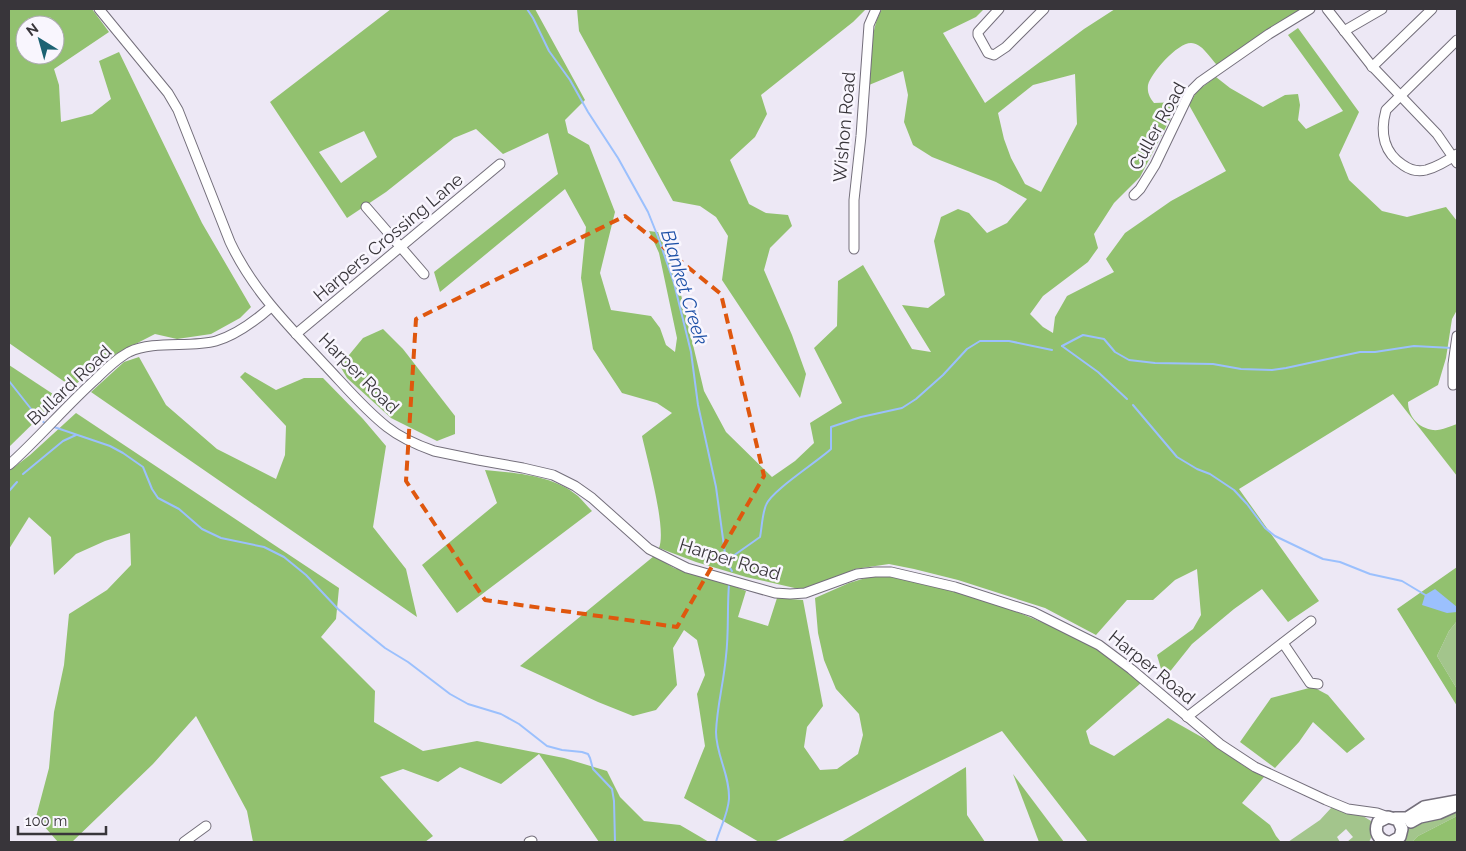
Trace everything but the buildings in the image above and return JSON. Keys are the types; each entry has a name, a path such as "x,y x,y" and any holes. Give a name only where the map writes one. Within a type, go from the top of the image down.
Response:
{"main road":[{"path":"1372,842 1381,820 1391,817 1407,818 1424,807 1457,801"},
{"path":"1393,840 1415,819 1439,813 1457,805"},
{"path":"1391,817 1400,822 1393,840"},
{"path":"1377,828 1380,838 1393,840"}],"street":[{"name":"Harper Road","path":"99,9 168,93 178,110 238,258 253,283 271,307 296,334 375,416 395,433 434,451 547,473 563,479 604,508 649,549 687,568 766,590 790,594 805,593 856,574 875,572 912,576 984,595 1033,612 1099,645 1131,669 1220,744 1255,767 1348,809 1391,817"},
{"name":"Wishon Road","path":"854,249 854,200 862,136 869,25 876,9"},
{"path":"998,10 978,32 988,53 994,55 1006,47 1044,9"},
{"name":"Culler Road","path":"1134,195 1140,189 1154,165 1190,92 1200,82 1310,9"},
{"path":"1327,9 1372,67 1399,96 1437,134 1456,158 1425,170 1412,170 1396,161 1387,150 1382,122 1386,110 1399,96 1457,40"},
{"path":"1344,31 1382,9"},
{"path":"1372,67 1432,9"},
{"name":"Harpers Crossing Lane","path":"296,334 500,164"},
{"path":"366,207 424,274"},
{"name":"Bullard Road","path":"9,465 85,388 114,362 130,352 147,348 216,341 256,320 271,307"},
{"path":"1453,385 1453,364 1457,336"},
{"path":"1187,717 1311,621"},
{"path":"1283,644 1310,683 1318,684"},
{"path":"1364,812 1377,828"},
{"path":"184,842 206,826"}],"highlighted area":[{"path":"625,216 721,294 764,476 677,627 485,600 406,481 416,319"}],"green space":[{"path":"9,9 92,9 109,32 65,62 65,15 15,15 15,65 60,65 54,69 59,85 61,122 92,114 111,99 99,61 119,52 202,223 251,307 240,318 211,334 177,339 155,334 114,355 72,387 9,343"},
{"path":"391,9 535,9 585,100 565,120 568,133 589,145 615,212 600,273 611,310 651,316 660,328 666,345 675,352 677,338 659,253 649,231 664,233 673,261 704,391 726,432 772,477 795,461 814,443 810,423 842,403 814,348 837,326 838,281 863,265 912,349 931,352 902,305 928,308 945,295 934,241 941,217 958,209 969,213 987,233 1007,223 1027,199 996,182 932,157 913,145 904,122 908,95 903,71 869,85 873,36 882,9 984,9 976,17 943,33 985,103 1084,29 1115,9 1301,9 1217,65 1199,45 1191,43 1185,44 1165,59 1150,80 1148,93 1154,103 1179,102 1140,177 1114,203 1094,234 1098,248 1088,262 1043,296 1030,314 1043,327 1053,333 1055,317 1067,296 1114,272 1106,259 1125,233 1171,201 1226,171 1189,105 1197,91 1216,77 1230,88 1263,107 1285,95 1298,94 1300,105 1298,120 1306,129 1343,111 1288,35 1298,28 1359,112 1339,155 1349,180 1382,211 1407,217 1446,207 1457,221 1457,310 1452,319 1446,358 1438,385 1408,402 1408,407 1418,424 1428,429 1436,430 1457,424 1457,476 1393,394 1239,489 1319,601 1288,622 1262,589 1234,609 1192,644 1164,679 1157,655 1193,629 1201,615 1197,569 1175,580 1153,600 1127,600 1096,635 1045,608 958,580 889,564 855,569 824,583 799,589 746,577 696,562 659,548 661,539 658,510 642,436 672,413 657,403 622,393 593,349 581,278 586,227 565,189 440,292 434,272 558,174 548,133 503,154 476,129 454,138 386,192 347,218 270,102","holes":["1075,74 1077,124 1041,192 1025,184 1011,158 998,113 1033,85","364,131 377,157 341,183 319,152"]},
{"path":"577,9 866,9 853,22 761,95 767,114 755,137 730,160 749,204 766,213 788,215 792,226 770,248 764,270 792,335 806,374 800,398 722,280 728,236 716,217 700,206 673,201 579,31"},
{"path":"383,329 403,349 455,416 455,434 437,441 391,418 347,378 340,366 363,338"},
{"path":"139,357 166,405 217,449 276,479 285,455 286,426 240,377 245,372 276,390 304,378 323,378 386,446 373,527 406,569 417,617 91,392 124,362"},
{"path":"9,365 59,398 9,447"},
{"path":"76,413 339,588 336,619 321,637 375,691 374,722 423,751 477,741 564,758 607,771 620,797 644,821 680,825 709,842 599,842 539,754 501,784 460,767 438,782 403,769 380,777 433,836 425,842 253,842 247,811 196,716 153,764 72,842 58,842 36,817 49,768 54,712 64,665 69,614 107,590 131,565 130,533 105,541 76,554 54,575 51,537 29,517 9,549 9,471 30,455"},
{"path":"485,470 509,472 546,479 568,489 578,496 592,511 457,613 422,565 497,503"},
{"path":"654,556 674,568 721,581 746,591 738,617 768,626 777,598 803,600 823,706 807,727 804,747 820,770 837,769 858,754 863,735 859,714 836,689 824,660 818,633 815,598 849,583 879,574 945,589 1003,606 1068,633 1091,645 1141,683 1086,731 1090,744 1114,756 1168,718 1264,777 1242,803 1270,825 1281,842 1088,842 1002,731 774,842 759,842 684,798 705,746 697,694 705,675 697,640 684,630 673,648 677,685 656,710 633,716 520,666"},
{"path":"1457,567 1457,621 1449,631 1437,656 1457,689 1457,706 1397,609"},
{"path":"1457,621 1457,689 1437,656 1449,631"},
{"path":"1313,687 1328,695 1365,739 1347,753 1313,722 1299,742 1275,768 1240,742 1271,698"},
{"path":"966,767 967,815 985,842 841,842"},
{"path":"1013,774 1064,842 1039,842"},
{"path":"1332,807 1363,816 1371,821 1373,832 1369,842 1347,842 1353,837 1346,829 1337,837 1340,842 1288,842 1320,820"},
{"path":"1457,807 1457,816 1418,836 1412,842 1403,842 1410,825"},
{"path":"1457,816 1457,842 1412,842 1418,836"}],"water":[{"path":"1435,589 1457,607 1457,612 1447,613 1422,605 1425,595"}],"waterway":[{"name":"Blanket Creek","path":"527,9 549,51 570,80 618,158 648,212 658,237 674,283 691,352 698,405 716,487 726,561 732,571"},
{"path":"1062,346 1083,335 1104,339 1115,352 1129,360 1155,363 1213,364 1241,369 1272,370 1360,352 1375,352 1414,346 1452,348"},
{"path":"726,561 760,537 766,505 776,492 831,449 831,427 861,417 902,408 916,399 943,375 967,349 980,341 1009,341 1052,350"},
{"path":"1062,346 1098,372 1127,399"},
{"path":"9,381 39,419 45,423"},
{"path":"1133,405 1177,457 1197,469 1210,474 1234,490 1265,528 1275,536 1323,559 1340,562 1370,574 1402,581 1427,596"},
{"path":"54,427 110,446 123,453 143,467 158,498 179,509 202,529 221,538 264,547 284,557 306,575 338,609 358,626 385,648 408,662 450,694 468,704 501,714 519,724 547,746 588,754 593,769 612,789 615,842"},
{"path":"23,474 63,441 76,435"},
{"path":"9,491 17,482"},
{"name":"Blanket Creek","path":"716,842 726,816 729,799 729,790 718,749 716,732 727,647 729,584"}]}
